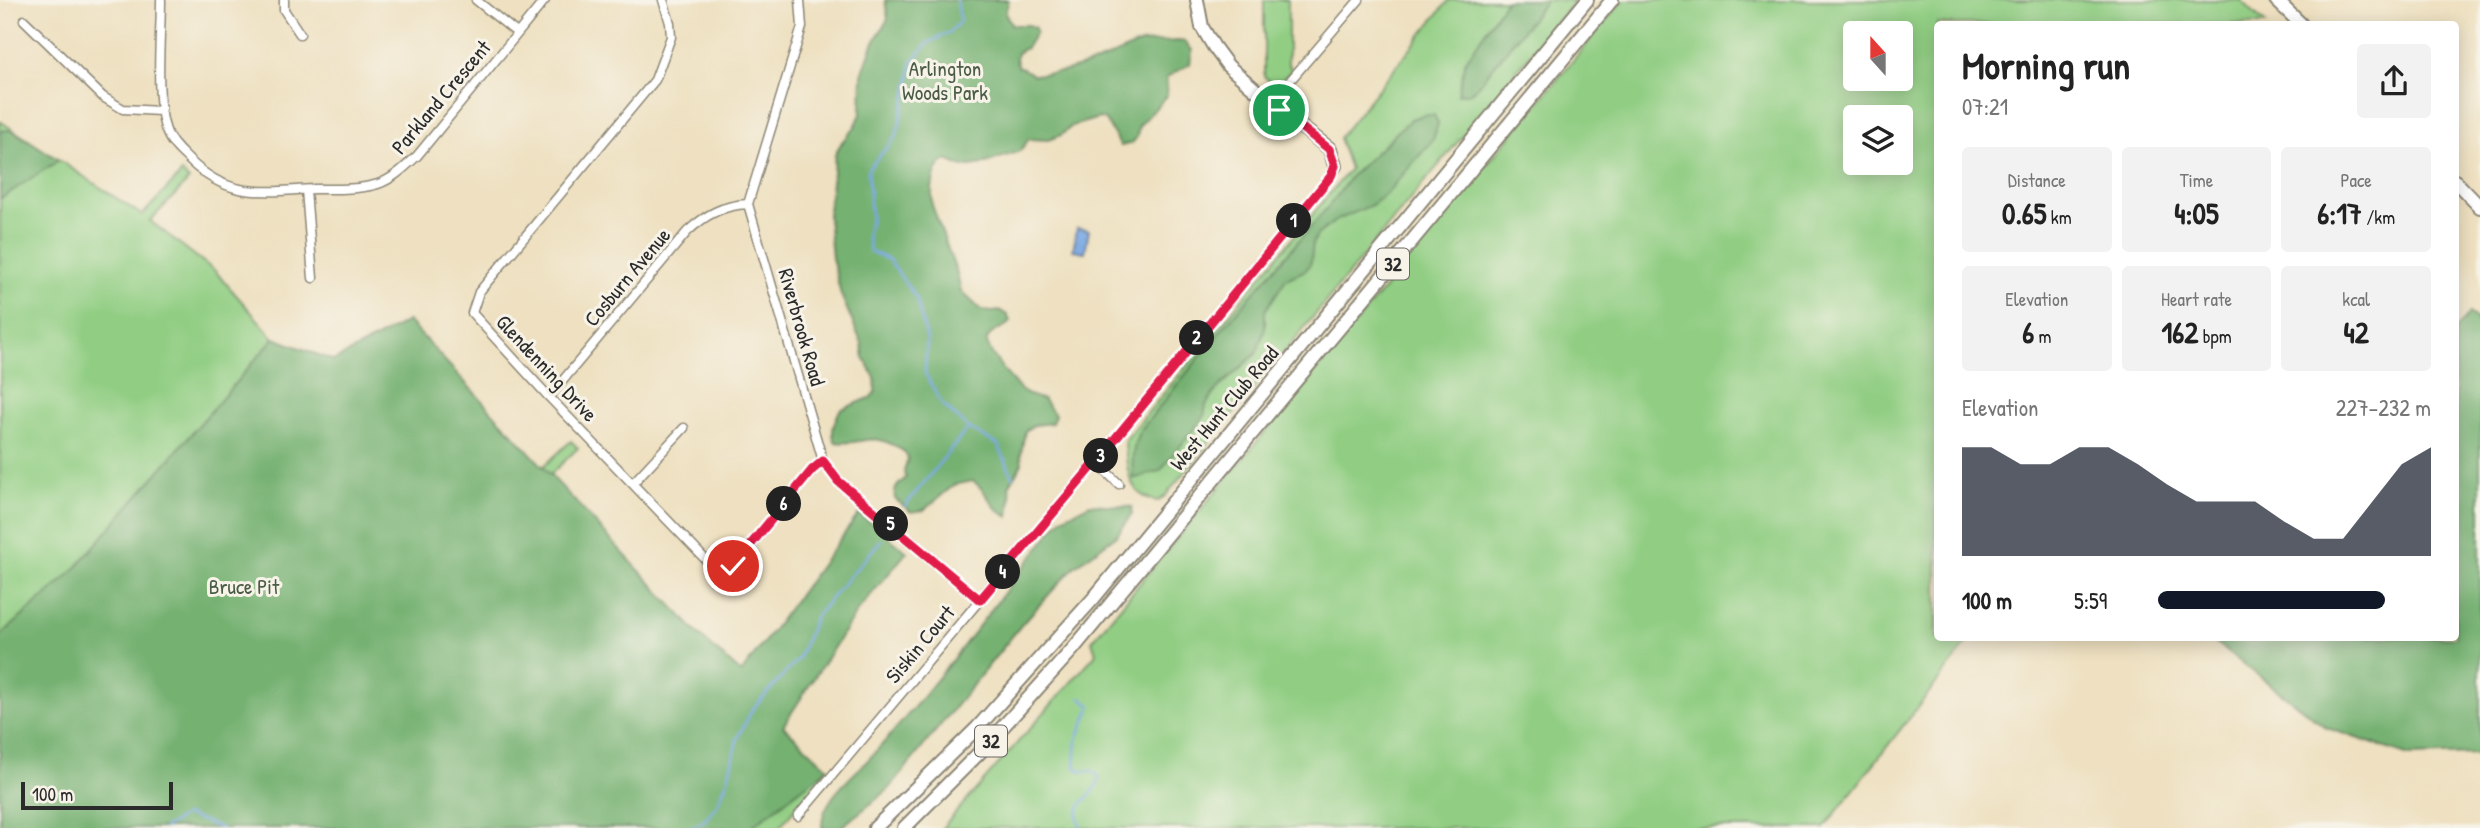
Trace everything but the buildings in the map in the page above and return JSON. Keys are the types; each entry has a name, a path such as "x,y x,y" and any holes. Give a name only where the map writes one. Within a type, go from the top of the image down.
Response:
{"main road":[{"path":"1197,0 1202,27 1228,66 1329,149 1335,166"},
{"name":"West Hunt Club Road","path":"875,828 976,728 1093,599 1587,0"},
{"name":"West Hunt Club Road","path":"904,828 981,751 1073,649 1612,0"},
{"path":"2276,0 2298,21"},
{"path":"2459,185 2480,206"}],"street":[{"name":"Parkland Crescent","path":"161,0 160,111 167,134 177,149 210,179 243,191 354,188 379,184 399,173 417,156 545,0"},
{"path":"284,0 284,10 300,34"},
{"path":"477,0 517,33"},
{"name":"Glendenning Drive","path":"663,0 671,37 655,80 479,292 472,313 724,579 812,470 823,461"},
{"path":"748,204 802,27 800,0"},
{"path":"1271,103 1359,0"},
{"path":"24,20 103,97 123,109 160,111"},
{"name":"Siskin Court","path":"798,816 1096,462 1331,176 1335,166"},
{"path":"306,190 313,278"},
{"name":"Cosburn Avenue","path":"549,397 687,232 704,216 735,205 748,204"},
{"name":"Riverbrook Road","path":"748,204 823,461 838,481 980,600"},
{"path":"633,483 684,428"},
{"path":"1096,462 1119,484"}],"green space":[{"name":"Arlington Woods Park","path":"885,0 1009,0 1005,13 1012,25 1029,25 1035,28 1036,32 1026,48 1017,53 1016,59 1018,66 1034,75 1062,72 1097,62 1141,43 1178,41 1185,42 1192,50 1190,64 1166,78 1167,96 1139,126 1137,137 1132,143 1121,146 1105,120 1099,118 1072,126 1061,135 1048,140 1029,139 1020,151 983,164 963,167 947,160 935,173 932,205 961,291 981,310 1001,311 1010,321 988,338 991,352 1022,391 1043,399 1055,415 1052,423 1035,425 1025,431 1022,463 1009,486 1009,517 997,509 973,481 954,485 924,510 911,512 895,499 897,487 906,478 904,471 908,458 904,452 879,440 844,443 835,442 834,438 834,426 840,410 872,397 876,391 875,378 864,358 862,344 841,295 832,258 828,215 835,155 861,114 862,74 873,44 888,19"},
{"path":"1264,0 1288,0 1288,63 1292,70 1277,84 1264,76"},
{"path":"1449,0 1575,0 1166,495 1159,501 1148,499 1140,494 1130,479 1125,440 1350,169 1339,138"},
{"path":"1506,0 1547,0 1473,92 1458,94 1465,62"},
{"path":"1623,0 2241,0 2263,21 1934,21 1934,641 1969,641 1824,828 942,828 1096,654 1092,641"},
{"path":"1434,115 1438,123 1433,140 1385,195 1372,205 1335,221 1317,235 1313,243 1311,262 1306,270 1286,279 1265,311 1265,329 1256,354 1217,389 1206,405 1204,417 1160,471 1133,479 1133,455 1139,432 1351,176 1411,119"},
{"name":"Bruce Pit","path":"0,121 142,215 182,173 189,180 150,221 215,271 274,338 334,361 408,321 543,467 571,441 578,448 550,475 699,635 741,673 783,726 828,768 779,828 0,828"},
{"path":"11,130 59,160 0,199 0,131"},
{"path":"2469,313 2480,324 2480,754 2409,756 2327,728 2213,641 2459,641 2459,325"},
{"name":"Bruce Pit","path":"408,321 699,635 741,673 859,514 907,552 858,610 783,726 828,768 750,828 0,828 0,636 73,571 274,338 334,361"},
{"path":"1090,504 1132,507 1132,514 1117,535 1074,567 1022,624 888,790 840,828 822,828 831,799 919,702 1062,518"}],"water":[{"path":"1077,228 1089,230 1085,252 1073,250"}],"waterway":[{"path":"957,0 960,21 950,32 928,43 912,62 896,137 868,169 871,219 867,235 870,251 889,260 916,298 927,339 925,373 942,404 968,428 998,445 1013,477"},
{"path":"905,506 968,428"},
{"path":"690,828 705,820 717,805 728,779 737,739 752,710 799,658 815,617 881,540"},
{"path":"1081,698 1091,706 1077,739 1075,767 1081,771 1093,771 1099,777 1094,791 1078,811 1081,828"},
{"path":"164,828 186,815 221,828"}],"route":[{"path":"733,566 812,470 823,461 838,481 980,600 1331,176 1335,166 1329,149 1279,110"}]}
